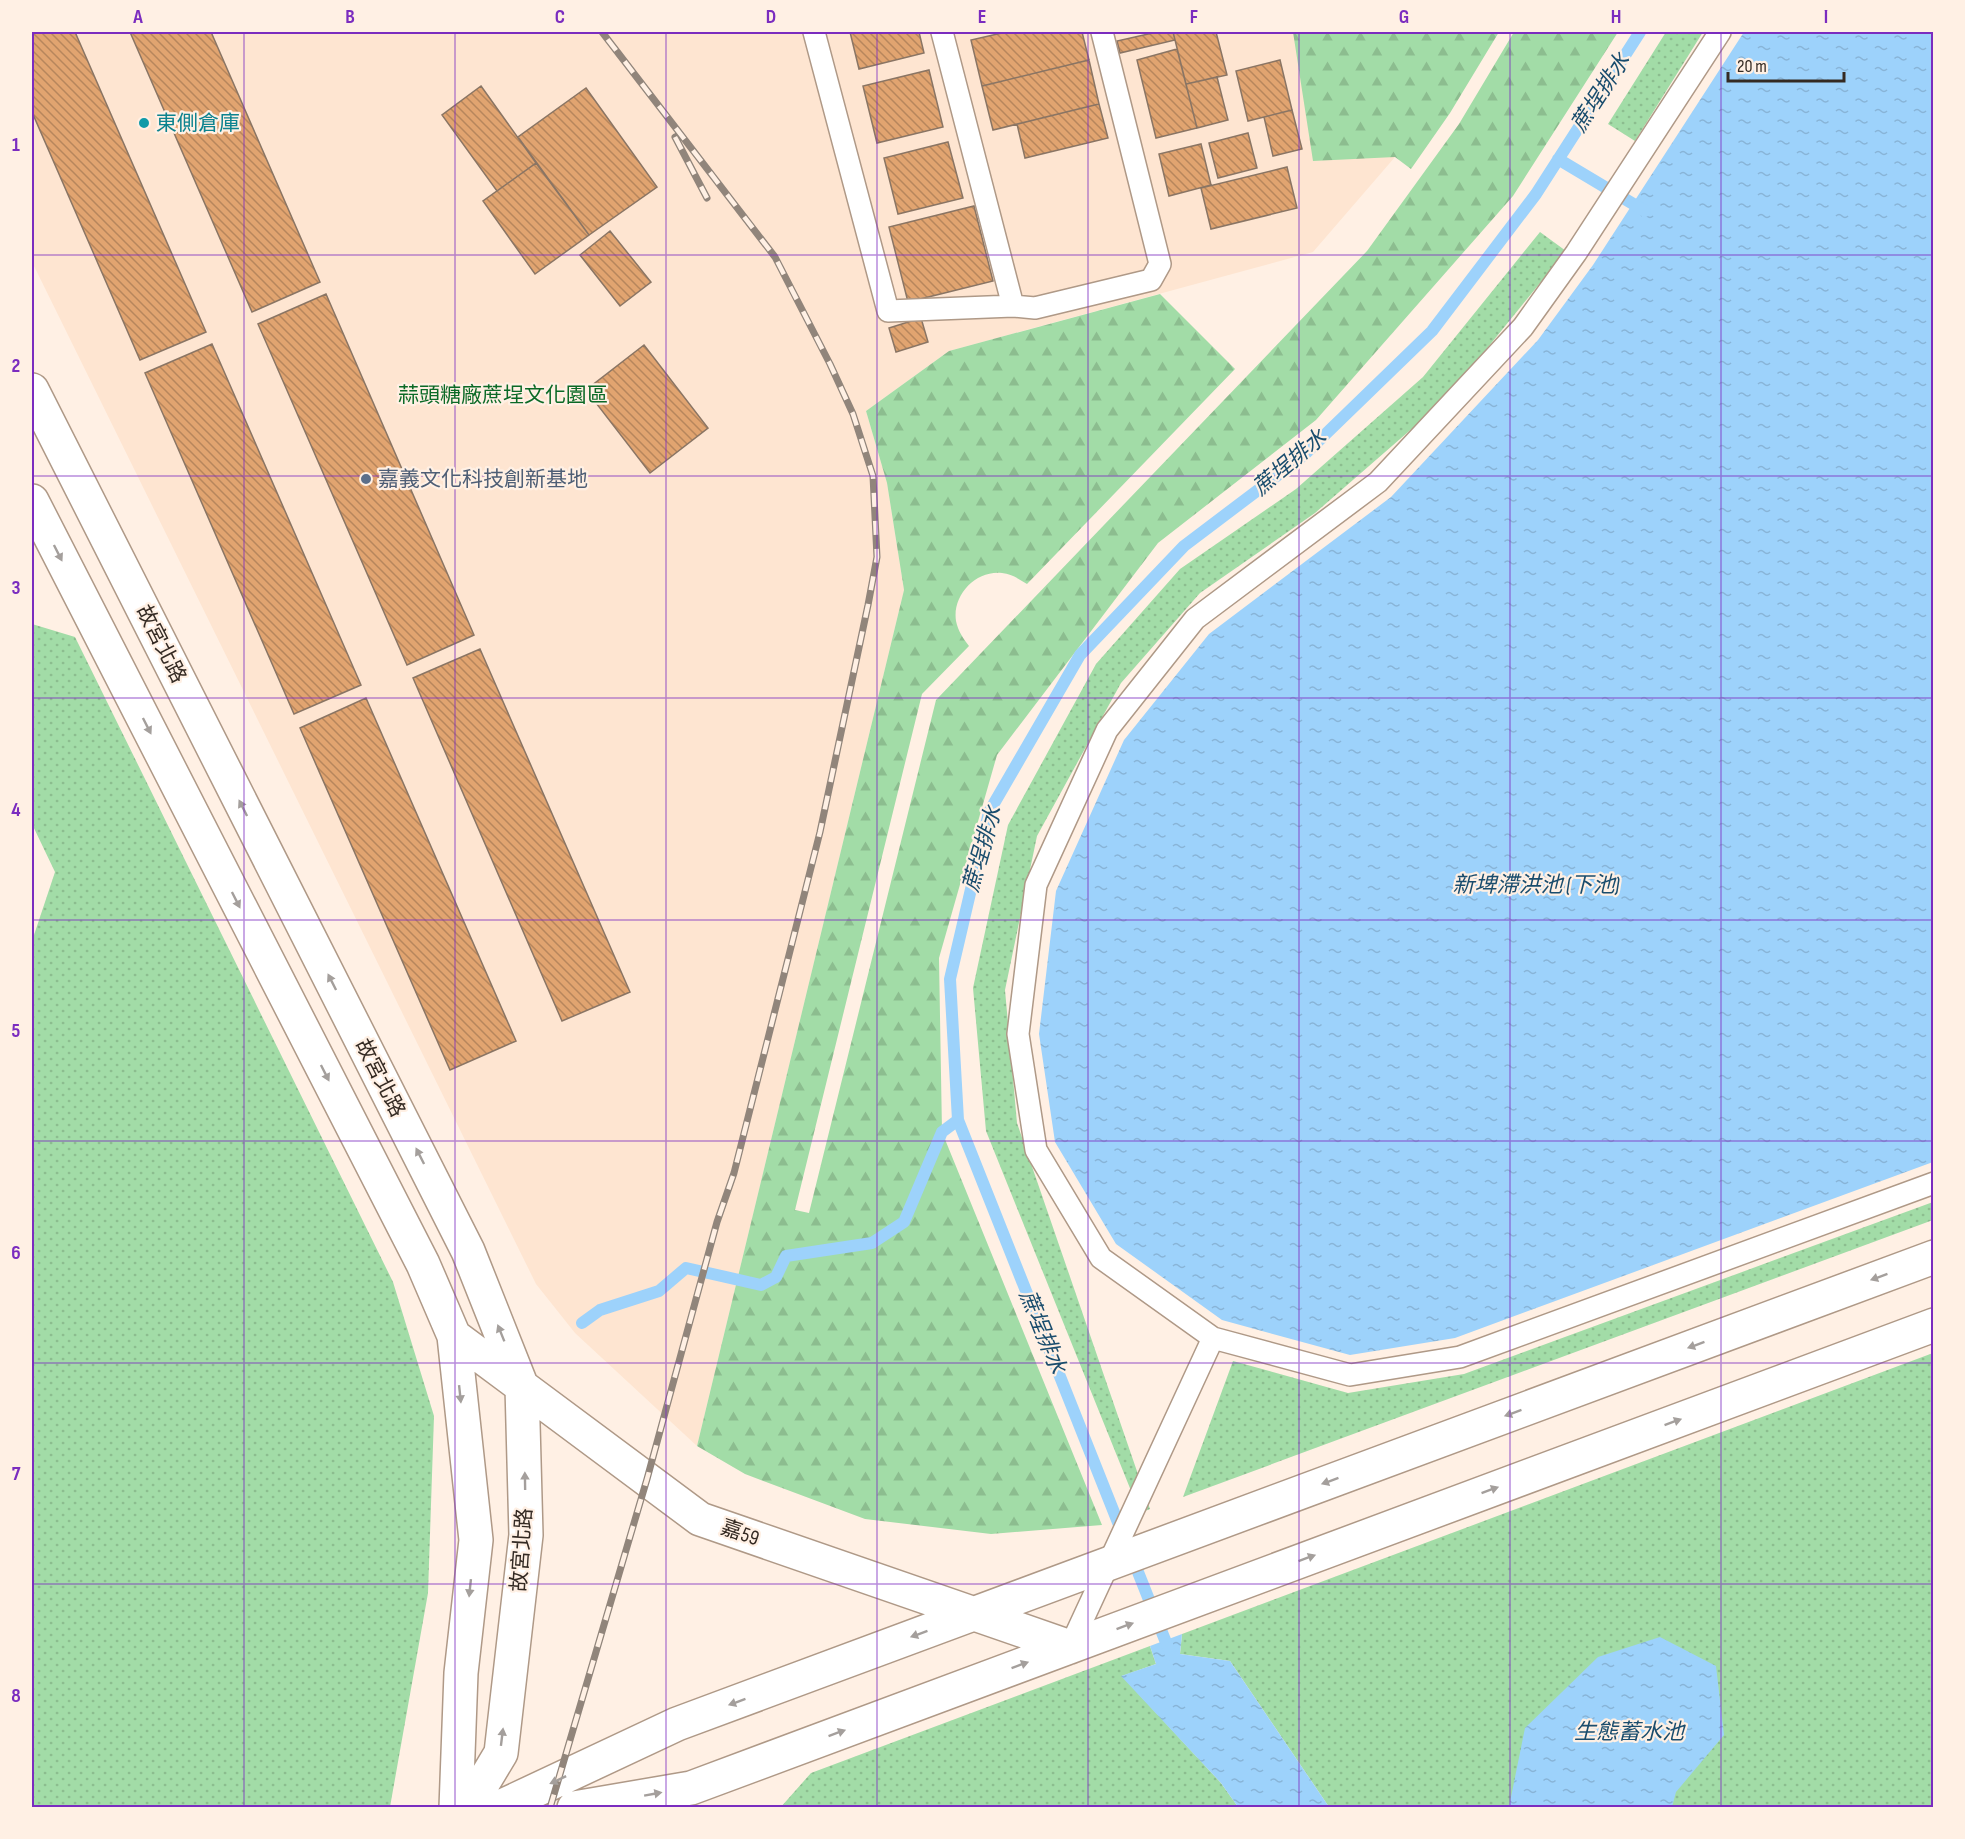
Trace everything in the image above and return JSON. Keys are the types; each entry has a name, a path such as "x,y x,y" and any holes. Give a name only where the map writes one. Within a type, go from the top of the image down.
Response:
{"street":[{"name":"故宮北路","path":"32,390 468,1251 522,1387 526,1535 501,1753 468,1808"},
{"path":"32,501 423,1264 454,1336 476,1540 461,1673 456,1808"},
{"path":"498,1808 677,1724 1934,1257"},
{"path":"574,1808 691,1788 1934,1326"},
{"name":"嘉59","path":"454,1336 700,1519 1070,1647"}],"lane":[{"path":"814,32 888,311 1014,306 1035,308 1151,280 1160,264 1102,32"},
{"path":"942,32 1014,306"},
{"path":"1720,32 1576,253 1523,327 1378,482 1195,619 1107,730 1036,885 1018,1034 1036,1150 1101,1258 1214,1338 1350,1375 1460,1358 1934,1183"},
{"path":"1070,1647 1214,1338"}],"shaded area":[{"name":"蒜頭糖廠蔗埕文化園區","path":"32,32 1470,32 1395,157 1313,252 949,351 866,411 887,483 904,590 697,1446 575,1333 536,1284 32,262"}],"green space":[{"path":"1293,32 1499,32 1450,113 1411,169 1395,157 1313,161"},
{"path":"1514,32 1618,32 1513,196 1316,420 1158,543 997,755 939,958 942,1132 1102,1525 991,1534 865,1519 745,1474 697,1446 904,590 887,483 866,411 949,351 1160,294 1235,369 1027,584 1009,574 992,573 975,580 962,594 956,611 956,621 959,631 969,646 922,694 795,1210 809,1213 936,700 1367,251 1459,124"},
{"path":"1666,32 1703,32 1635,141 1608,124"},
{"path":"1540,232 1566,251 1446,399 1315,513 1200,593 1121,683 1037,836 1005,990 1017,1123 1150,1509 1140,1513 986,1131 973,988 1008,825 1096,664 1180,569 1296,489 1423,377"},
{"path":"32,624 75,637 393,1282 434,1416 428,1593 390,1807 32,1807 32,941 55,872 32,824"},
{"path":"1933,1202 1933,1220 1183,1497 1233,1361 1348,1393 1464,1374"},
{"path":"1933,1353 1933,1807 1329,1807 1230,1661 1180,1654 1182,1634"},
{"path":"1150,1646 1156,1664 1122,1676 1221,1783 1238,1807 780,1808 811,1773"}],"water":[{"name":"新埤滯洪池 (下池)","path":"1744,32 1933,32 1933,1162 1455,1338 1350,1355 1222,1320 1116,1244 1055,1142 1039,1034 1056,891 1124,740 1209,634 1391,497 1538,340 1593,265"},
{"path":"1182,1634 1180,1654 1230,1661 1329,1807 1238,1807 1221,1783 1121,1676 1156,1664 1150,1646"},
{"name":"生態蓄水池","path":"1660,1637 1716,1666 1724,1735 1676,1792 1672,1807 1509,1807 1525,1728 1598,1657"}],"building":[{"path":"32,32 75,32 206,332 140,360 32,112"},
{"path":"130,32 211,32 320,282 252,312"},
{"path":"850,32 919,32 924,53 859,69"},
{"path":"1006,32 1082,32 1089,60 982,86 971,40"},
{"path":"1157,32 1173,32 1175,40 1120,53 1117,41"},
{"path":"1173,32 1216,32 1227,75 1186,84"},
{"path":"1177,49 1197,128 1156,138 1137,60"},
{"path":"1089,60 1099,104 993,130 982,86"},
{"path":"1280,60 1292,110 1248,121 1236,71"},
{"path":"929,70 943,127 877,143 863,86"},
{"path":"1217,77 1228,120 1197,128 1186,84"},
{"path":"481,86 536,163 497,191 442,115"},
{"path":"586,88 657,187 589,235 518,137"},
{"path":"1099,104 1108,138 1025,158 1017,124"},
{"path":"1292,110 1302,149 1273,156 1264,117"},
{"path":"1248,133 1257,168 1218,178 1209,143"},
{"path":"948,142 963,198 898,214 884,158"},
{"path":"1201,144 1211,185 1169,196 1159,154"},
{"path":"536,163 589,235 535,274 483,201"},
{"path":"1287,167 1297,208 1211,229 1201,188"},
{"path":"974,206 993,281 908,302 889,227"},
{"path":"610,231 651,282 620,306 580,255"},
{"name":"嘉義文化科技創新基地","path":"326,294 474,635 407,665 258,324"},
{"path":"921,318 928,342 896,352 889,328"},
{"path":"212,344 361,685 294,714 145,373"},
{"path":"644,345 708,428 650,473 586,390"},
{"path":"480,649 630,992 562,1021 413,678"},
{"path":"366,698 516,1041 450,1070 300,728"}],"waterway":[{"name":"蔗埕排水","path":"1123,1535 958,1120 950,979 989,812 1080,655 1184,546 1303,456 1432,331 1536,194 1640,32"},
{"path":"1558,159 1645,211"},
{"path":"582,1323 600,1310 659,1291 686,1268 761,1285 776,1277 786,1256 872,1243 904,1222 942,1132 958,1120"},
{"name":"蔗埕排水","path":"1132,1557 1171,1655"}],"railway":[{"path":"550,1808 647,1479 717,1222 734,1173 820,832 877,557 873,476 853,414 775,257 602,32"},
{"path":"675,137 707,198"}],"place":[{"name":"東側倉庫","path":"144,123"},
{"name":"嘉義文化科技創新基地","path":"366,479"}]}
